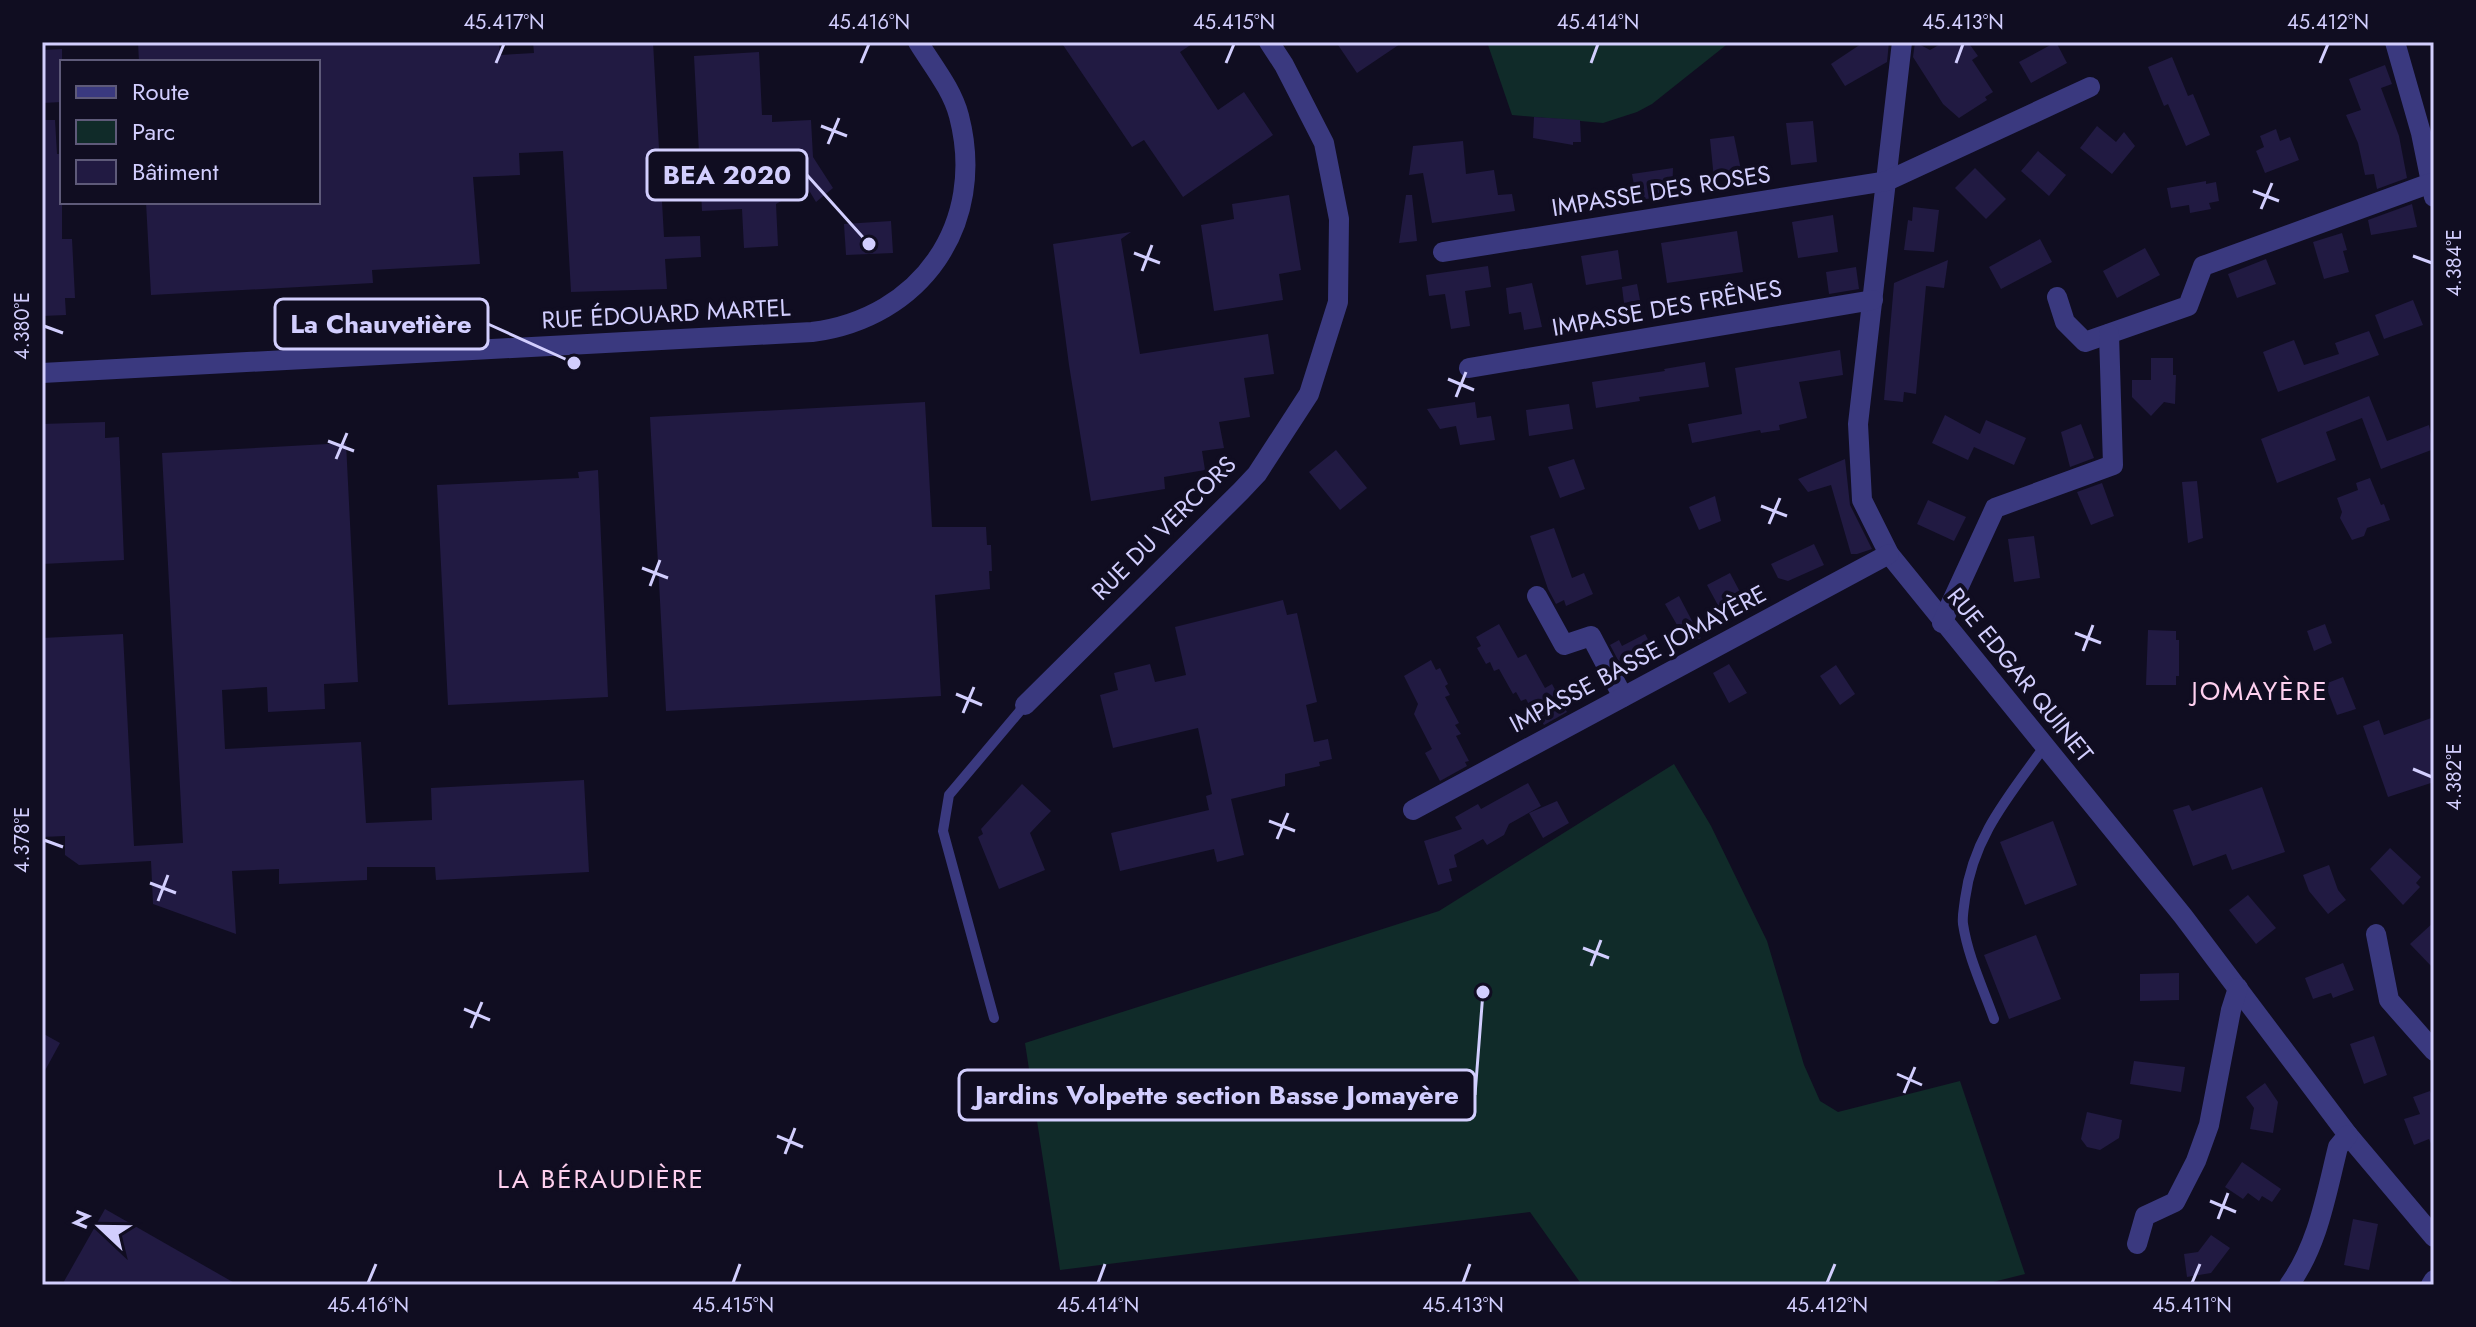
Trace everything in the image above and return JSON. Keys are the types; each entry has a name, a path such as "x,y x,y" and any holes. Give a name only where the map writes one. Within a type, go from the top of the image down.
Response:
{"street":[{"name":"RUE ÉDOUARD MARTEL","path":"42,373 841,329 897,301 924,278 947,244 959,212 966,180 965,147 959,114 949,91 918,42"},
{"name":"RUE DU VERCORS","path":"1025,705 1257,474 1309,394 1338,302 1339,219 1324,143 1269,42"},
{"name":"RUE EDGAR QUINET","path":"1902,42 1858,424 1862,500 1889,554 1942,623 2183,916 2348,1135 2434,1237"},
{"path":"2057,297 2065,322 2085,342 2188,306 2203,266 2433,190 2427,130 2395,42"},
{"name":"IMPASSE DES ROSES","path":"1443,252 1887,181 2090,87"},
{"name":"IMPASSE DES FRÊNES","path":"1469,368 1873,300"},
{"path":"1942,623 1995,508 2113,465 2109,334"},
{"name":"IMPASSE BASSE JOMAYÈRE","path":"1413,810 1889,554"},
{"path":"1537,596 1564,645 1591,636 1623,697"},
{"path":"2376,934 2389,1000 2434,1051"},
{"path":"2137,1244 2145,1216 2175,1202 2196,1161 2209,1125 2238,988"},
{"path":"2289,1285 2314,1240 2338,1147 2348,1135"}],"lane":[{"name":"RUE DU VERCORS","path":"994,1018 943,831 949,795 1025,705"},
{"path":"1994,1019 1962,921 1966,888 1974,857 1989,823 2044,747"}],"green space":[{"path":"1487,42 1730,42 1652,104 1603,123 1512,115"},
{"path":"1674,764 1711,826 1767,941 1804,1065 1820,1101 1838,1112 1960,1081 2025,1274 1981,1285 1582,1285 1530,1212 1060,1270 1025,1043 1439,911"}],"building":[{"path":"138,42 499,42 500,55 534,53 533,42 653,42 664,237 700,236 701,257 665,259 667,289 571,292 563,151 519,153 520,175 473,177 480,264 372,270 373,283 151,295 146,204 320,204 320,60 139,60"},
{"path":"1061,42 1195,42 1180,52 1218,110 1244,92 1273,135 1183,197 1144,140 1132,147"},
{"path":"1336,42 1403,42 1357,73"},
{"path":"1864,42 1889,42 1887,62 1845,86 1831,64"},
{"path":"1915,42 1930,50 1944,42 1968,42 1978,56 1972,60 1993,92 1985,97 1987,100 1959,118 1943,104 1913,57"},
{"path":"2056,42 2067,63 2031,83 2019,62"},
{"path":"62,49 60,102 42,103 42,50"},
{"path":"759,52 762,115 772,115 772,122 811,120 813,157 833,188 816,202 807,187 776,204 778,246 744,248 742,209 702,211 694,56"},
{"path":"2172,57 2188,96 2193,94 2210,135 2186,146 2168,104 2164,106 2148,67"},
{"path":"2385,65 2392,84 2381,88 2399,136 2407,178 2377,189 2374,174 2365,175 2358,143 2346,115 2361,110 2349,79"},
{"path":"1534,117 1580,120 1581,142 1573,142 1573,145 1533,138"},
{"path":"42,120 55,120 57,154 60,154 62,239 72,239 75,298 65,298 66,315 42,316"},
{"path":"1813,121 1817,162 1791,165 1786,123"},
{"path":"2097,126 2116,142 2124,132 2135,146 2112,174 2080,148"},
{"path":"2276,129 2280,141 2290,137 2299,160 2265,173 2256,151 2264,147 2260,136"},
{"path":"1734,136 1742,175 1714,179 1710,139"},
{"path":"1463,141 1466,174 1494,170 1498,195 1512,194 1515,211 1432,223 1423,173 1409,175 1413,146"},
{"path":"2038,151 2066,175 2049,196 2021,171"},
{"path":"1673,168 1672,195 1613,204 1612,188 1634,185 1632,174"},
{"path":"1975,168 2006,199 1986,219 1955,188"},
{"path":"2206,181 2206,184 2216,182 2219,201 2209,203 2211,209 2190,213 2189,205 2171,208 2167,188"},
{"path":"1289,195 1301,270 1279,274 1283,300 1214,311 1201,225 1234,219 1232,204"},
{"path":"1406,195 1412,195 1417,241 1399,243"},
{"path":"2412,204 2417,227 2371,235 2368,220"},
{"path":"1913,207 1939,210 1934,252 1904,250"},
{"path":"1833,215 1838,252 1798,258 1792,222"},
{"path":"891,221 893,253 846,255 844,224"},
{"path":"1737,231 1743,272 1667,283 1661,243"},
{"path":"1131,232 1121,239 1140,354 1268,334 1274,374 1244,378 1250,417 1219,422 1224,448 1202,451 1205,470 1164,477 1165,489 1091,501 1053,244"},
{"path":"2342,233 2349,272 2324,279 2313,242"},
{"path":"2040,239 2052,262 2001,289 1989,267"},
{"path":"2145,248 2160,275 2117,298 2103,271"},
{"path":"1618,250 1622,279 1586,285 1581,256"},
{"path":"2266,259 2276,284 2237,298 2228,274"},
{"path":"1948,260 1944,288 1926,286 1916,394 1904,392 1903,402 1884,400 1894,283"},
{"path":"1488,266 1491,287 1465,291 1470,326 1451,329 1445,294 1429,296 1426,275"},
{"path":"1856,267 1859,289 1829,294 1826,272"},
{"path":"1532,283 1542,327 1524,330 1521,312 1509,314 1506,288"},
{"path":"1637,284 1640,300 1624,303 1622,287"},
{"path":"2413,300 2423,325 2384,339 2375,315"},
{"path":"2369,331 2379,355 2278,392 2263,352 2294,340 2304,365 2339,354 2335,343"},
{"path":"1840,350 1843,375 1799,382 1807,418 1779,425 1780,430 1761,433 1760,430 1692,443 1688,424 1742,414 1735,368"},
{"path":"2151,358 2173,358 2173,375 2176,375 2175,404 2164,402 2151,416 2132,397 2132,380 2151,380"},
{"path":"1705,362 1709,387 1639,397 1640,401 1596,408 1592,382"},
{"path":"2369,396 2387,441 2429,425 2434,449 2381,469 2362,418 2326,432 2336,460 2277,483 2261,439"},
{"path":"925,402 932,527 986,527 987,545 991,545 990,589 935,595 941,696 666,711 650,417"},
{"path":"1475,402 1477,418 1491,416 1495,440 1460,445 1456,426 1440,429 1427,409"},
{"path":"1569,404 1573,429 1529,436 1526,410"},
{"path":"1945,415 1980,434 1986,420 2026,438 2014,465 1974,447 1968,460 1932,443"},
{"path":"105,422 105,438 119,437 124,560 42,564 42,424"},
{"path":"2081,424 2094,458 2070,467 2061,432"},
{"path":"346,443 358,682 324,684 325,709 268,712 267,687 222,690 225,749 361,742 366,823 432,820 431,788 584,780 589,872 436,880 435,867 367,867 367,880 279,884 279,869 232,871 236,934 153,904 151,861 79,865 65,855 65,836 42,837 42,638 123,634 134,846 183,843 162,453"},
{"path":"1336,450 1367,488 1340,510 1309,472"},
{"path":"1574,459 1585,489 1560,498 1548,467"},
{"path":"1845,459 1850,505 1872,549 1857,554 1851,554 1831,485 1808,492 1798,479"},
{"path":"598,470 608,697 448,705 437,485 579,478 578,472"},
{"path":"2370,478 2390,520 2367,528 2364,536 2352,540 2340,518 2342,512 2337,498 2358,490 2356,483"},
{"path":"2197,481 2203,538 2188,543 2182,482"},
{"path":"2102,483 2114,516 2091,525 2077,492"},
{"path":"1715,496 1721,521 1699,530 1689,507"},
{"path":"1928,500 1966,517 1954,541 1917,524"},
{"path":"1554,528 1572,578 1584,573 1593,594 1566,606 1564,600 1556,604 1548,589 1530,536"},
{"path":"2034,536 2040,578 2014,582 2008,539"},
{"path":"1814,544 1824,565 1788,581 1778,578 1771,564"},
{"path":"1730,573 1749,609 1726,620 1707,585"},
{"path":"1679,596 1701,638 1688,644 1665,604"},
{"path":"1283,600 1287,615 1297,613 1317,702 1306,705 1314,742 1328,739 1332,759 1319,762 1320,766 1285,774 1285,786 1231,799 1244,855 1217,862 1214,849 1120,871 1111,833 1209,810 1206,796 1212,794 1198,728 1113,748 1100,695 1118,690 1114,673 1150,664 1155,682 1186,675 1175,627"},
{"path":"1499,624 1518,658 1526,654 1545,688 1552,684 1567,712 1544,725 1542,722 1539,724 1526,699 1521,701 1516,692 1513,694 1499,669 1494,671 1490,662 1486,664 1477,648 1481,646 1476,637"},
{"path":"2325,624 2332,643 2314,651 2307,631"},
{"path":"2148,630 2176,631 2179,676 2176,676 2176,685 2146,685"},
{"path":"1645,634 1657,656 1625,673 1610,645 1619,640 1622,646"},
{"path":"1431,660 1436,670 1440,668 1448,684 1445,686 1450,695 1445,697 1459,723 1455,725 1461,734 1456,736 1469,761 1465,762 1467,766 1440,781 1425,753 1432,749 1414,714 1418,704 1404,676"},
{"path":"1729,664 1747,693 1729,703 1713,673"},
{"path":"1836,665 1855,694 1840,705 1820,676"},
{"path":"2343,677 2356,709 2337,715 2325,684"},
{"path":"2434,717 2434,782 2388,797 2363,726 2379,720 2384,735"},
{"path":"1528,783 1541,806 1509,824 1504,835 1487,845 1483,839 1454,855 1457,867 1449,869 1452,881 1438,885 1424,841 1462,829 1455,817 1478,804 1481,809"},
{"path":"1022,784 1051,811 1030,833 1045,870 999,889 978,837 983,834 981,829"},
{"path":"2262,787 2285,852 2232,870 2226,854 2193,866 2173,810 2189,805 2192,811"},
{"path":"1557,801 1569,823 1543,838 1529,813"},
{"path":"2053,821 2077,885 2025,905 2000,842"},
{"path":"2390,848 2421,877 2416,883 2420,887 2403,905 2370,869"},
{"path":"2329,865 2338,890 2346,900 2328,914 2309,891 2303,875"},
{"path":"2248,895 2276,928 2256,944 2229,910"},
{"path":"2434,922 2434,969 2410,944"},
{"path":"2036,935 2061,999 2009,1019 1984,955"},
{"path":"2343,963 2354,990 2333,998 2331,993 2313,999 2305,978"},
{"path":"2179,973 2179,1000 2140,1001 2140,974"},
{"path":"42,1033 60,1043 42,1076"},
{"path":"2374,1036 2387,1075 2364,1084 2350,1044"},
{"path":"2134,1061 2185,1067 2181,1092 2130,1084"},
{"path":"2265,1083 2278,1102 2273,1133 2250,1129 2254,1108 2246,1097"},
{"path":"2430,1091 2434,1101 2433,1148 2429,1139 2414,1145 2404,1119 2420,1114 2413,1097"},
{"path":"2087,1112 2122,1120 2119,1138 2100,1150 2087,1147 2081,1139"},
{"path":"2242,1162 2281,1189 2272,1202 2262,1196 2259,1201 2248,1193 2243,1199 2225,1187"},
{"path":"105,1209 238,1285 62,1285"},
{"path":"2353,1219 2378,1224 2369,1270 2344,1265"},
{"path":"2211,1235 2230,1248 2211,1273 2187,1277 2184,1254 2198,1252"}],"place":[{"name":"BEA 2020","path":"869,244"},
{"name":"La Chauvetière","path":"574,363"},
{"name":"Jardins Volpette section Basse Jomayère","path":"1483,992"}],"district":[{"name":"JOMAYÈRE","path":"2260,691"},
{"name":"LA BÉRAUDIÈRE","path":"601,1179"}]}
